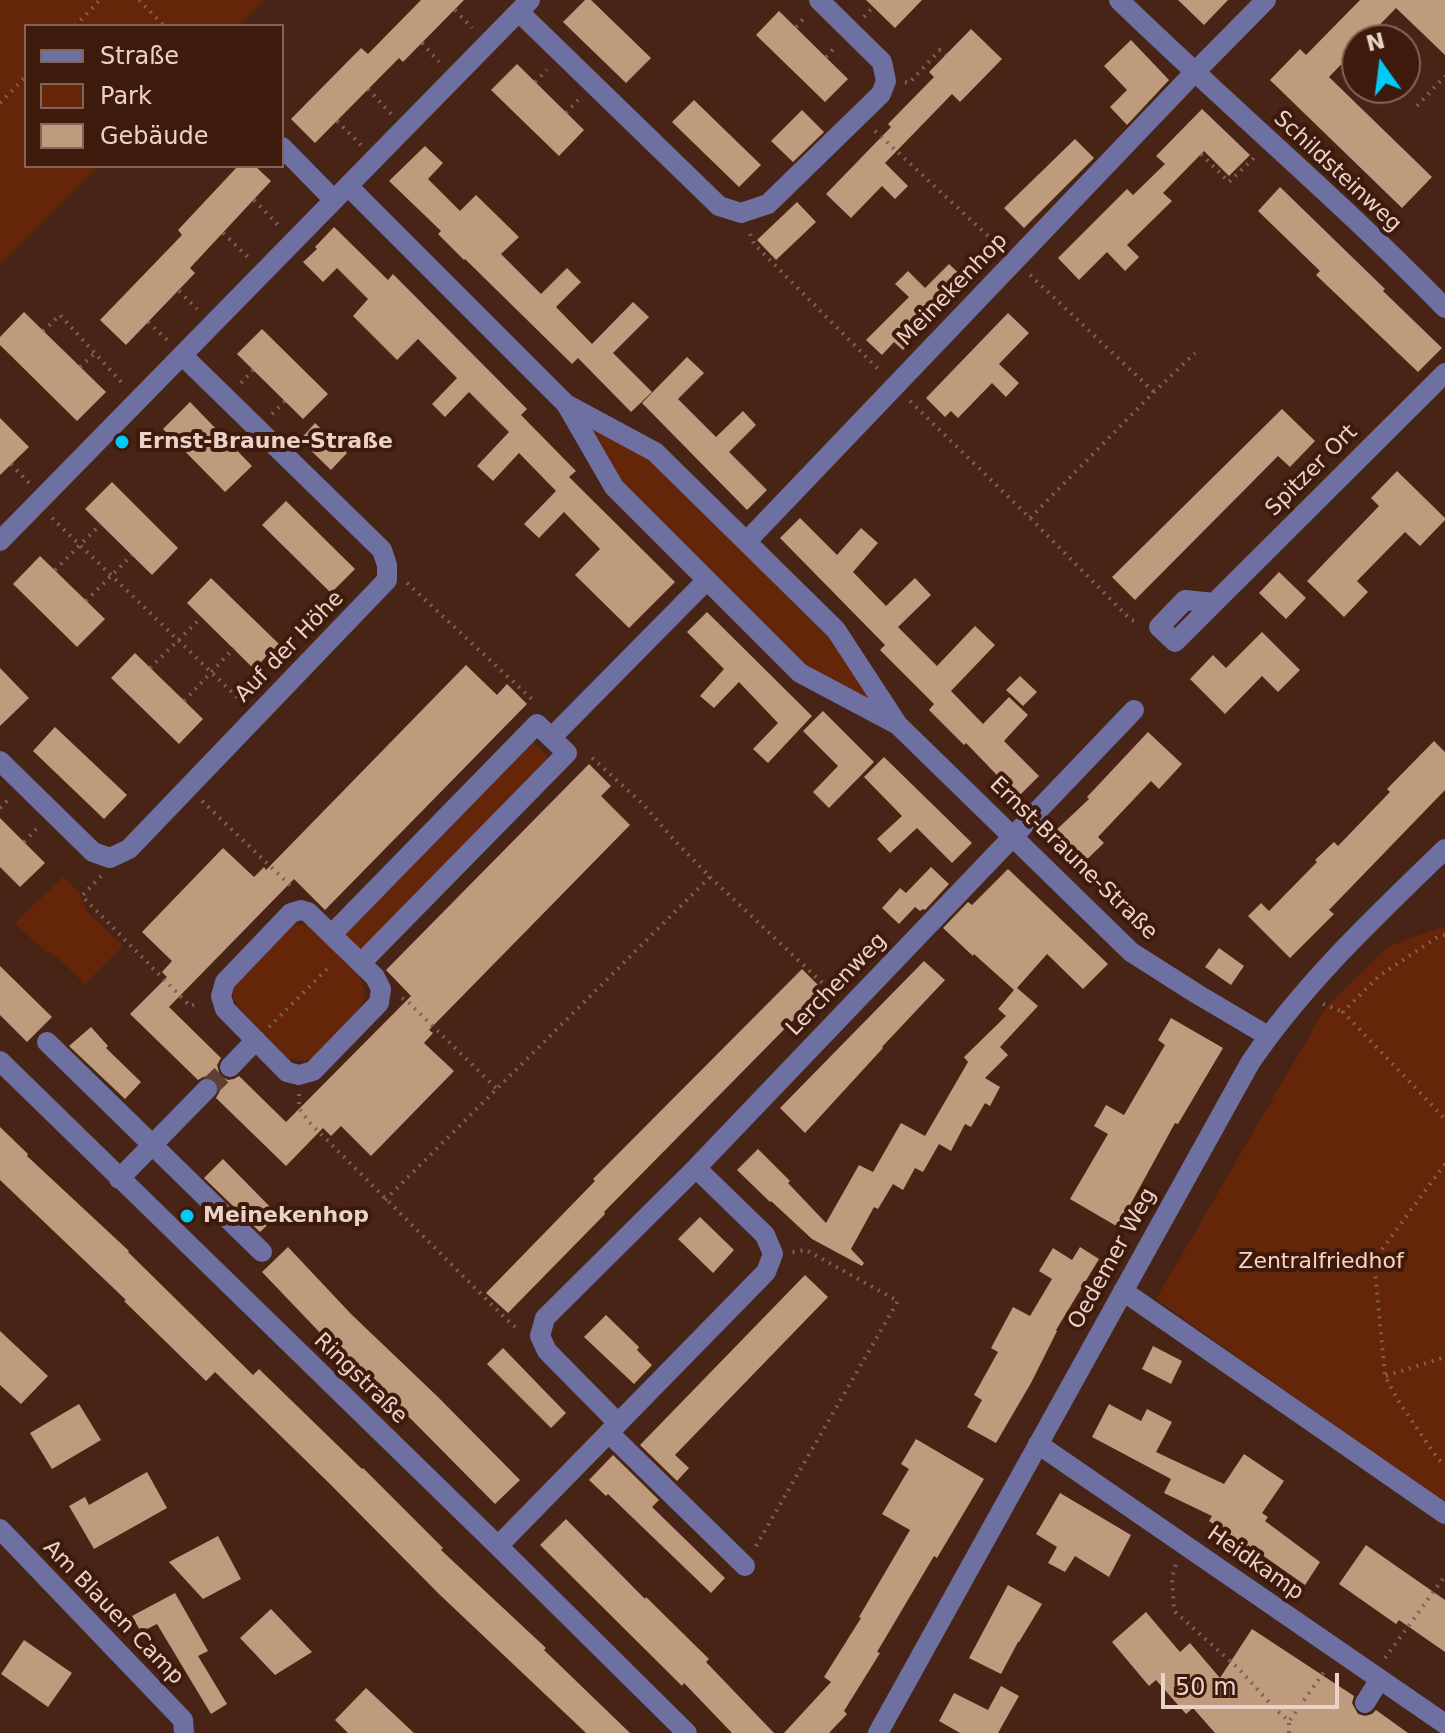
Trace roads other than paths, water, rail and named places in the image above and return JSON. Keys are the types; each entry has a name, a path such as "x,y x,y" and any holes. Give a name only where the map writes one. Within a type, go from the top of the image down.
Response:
{"street":[{"path":"0,541 525,6 719,206 741,213 768,204 881,94 886,81 882,62 819,0"},
{"name":"Schildsteinweg","path":"1119,0 1400,262 1445,308"},
{"path":"1194,73 1266,0"},
{"name":"Meinekenhop","path":"747,541 1194,73"},
{"name":"Ernst-Braune-Straße","path":"284,149 341,193 566,404 655,452 836,630 898,725 1131,952 1268,1036"},
{"name":"Auf der Höhe","path":"0,761 93,852 110,858 129,849 387,580 387,565 382,550 182,355"},
{"name":"Spitzer Ort","path":"1159,627 1185,600 1214,603 1445,373"},
{"name":"Ernst-Braune-Straße","path":"566,404 614,487 800,673 898,725"},
{"path":"332,934 707,580"},
{"path":"1013,836 1134,710"},
{"path":"354,956 567,753 544,731"},
{"name":"Lerchenweg","path":"614,1428 547,1351 540,1336 545,1318 696,1168 1013,836"},
{"name":"Oedemer Weg","path":"878,1733 1250,1063 1306,989 1445,849"},
{"path":"301,910 308,912 332,934 375,977 381,989 379,1003 313,1071 299,1075 287,1072 225,1009 221,996 225,982 291,913 301,910"},
{"path":"230,1067 256,1040"},
{"path":"47,1042 262,1252"},
{"name":"Ringstraße","path":"0,1061 687,1733"},
{"path":"119,1179 207,1089"},
{"path":"498,1546 766,1272 773,1254 765,1235 696,1168"},
{"path":"1123,1291 1445,1514"},
{"path":"614,1428 745,1566"},
{"name":"Heidkamp","path":"1038,1444 1445,1724"},
{"name":"Am Blauen Camp","path":"0,1529 183,1720 184,1733"},
{"path":"1365,1703 1377,1677"}],"tunnel":[{"path":"207,1089 230,1067"}],"place":[{"name":"Ernst-Braune-Straße","path":"122,442"},
{"name":"Meinekenhop","path":"187,1216"}],"park label":[{"name":"Zentralfriedhof","path":"1321,1262"}]}
